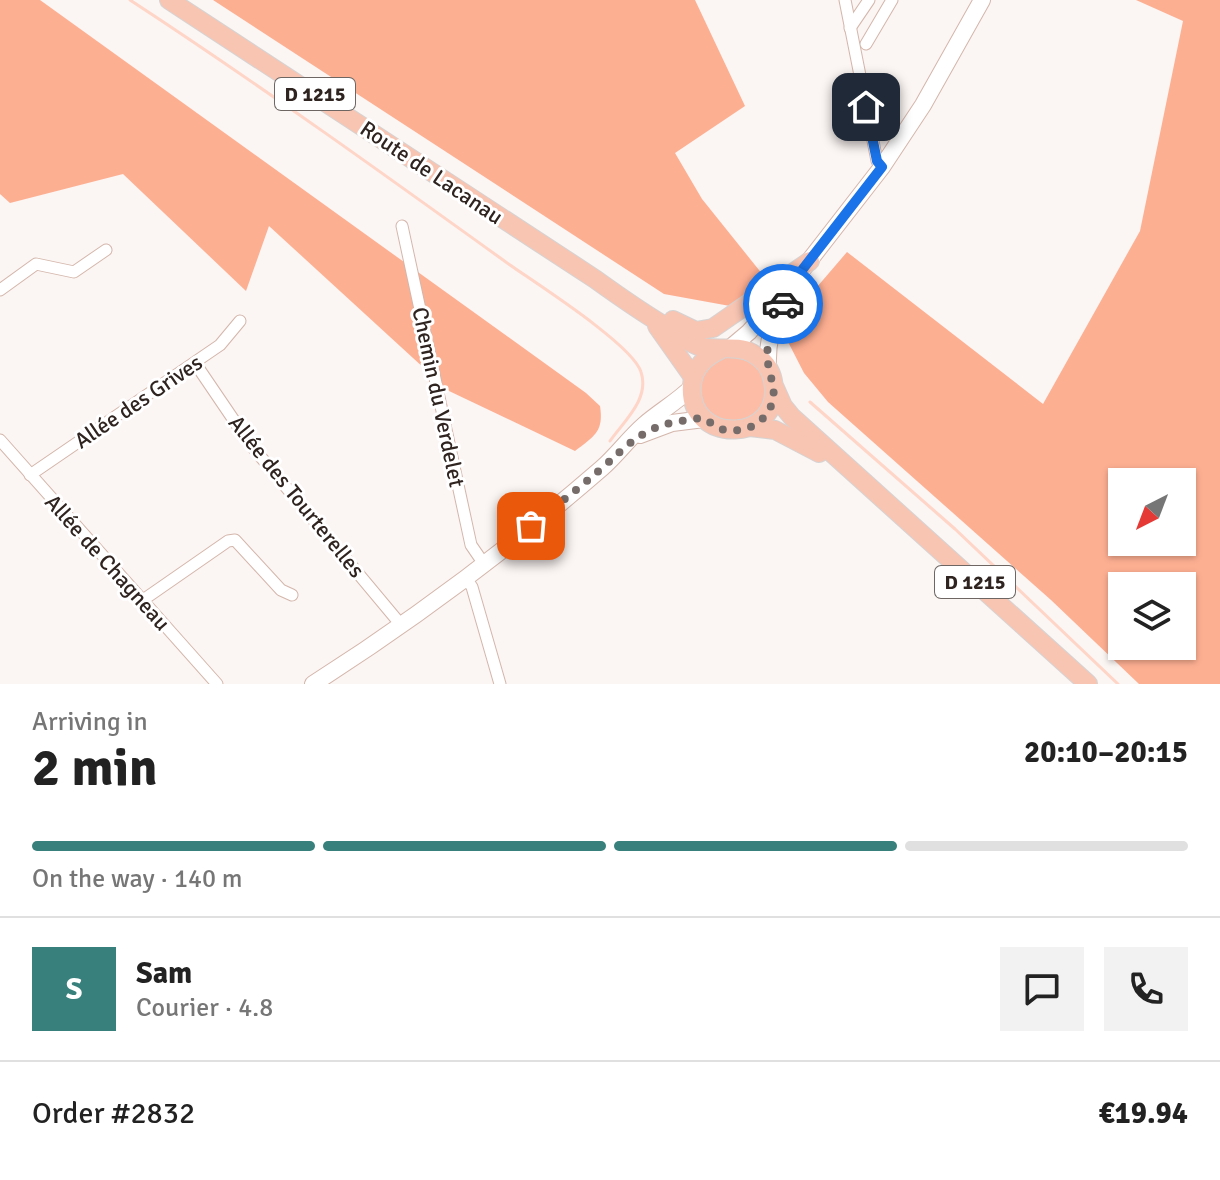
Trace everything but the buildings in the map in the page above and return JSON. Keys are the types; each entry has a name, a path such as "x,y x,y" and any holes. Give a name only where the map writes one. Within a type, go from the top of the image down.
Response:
{"main road":[{"name":"Route de Lacanau","path":"169,0 653,320 694,345 749,351 768,366"},
{"path":"566,260 696,331 705,331 721,323 810,261"},
{"name":"Route de Lacanau","path":"653,320 693,382 695,405 704,419"},
{"path":"693,382 704,360 726,349"},
{"path":"704,419 731,431 750,427 763,419 769,409 774,387 768,366"},
{"name":"D 1215","path":"774,387 792,417 1088,684"},
{"name":"D 1215","path":"750,427 775,430 792,437 861,481"}],"street":[{"path":"845,0 877,161 882,167"},
{"path":"850,28 869,0"},
{"path":"866,44 892,0"},
{"path":"726,349 749,332 792,283 882,167 923,105 982,0"},
{"name":"Chemin du Verdelet","path":"402,226 471,545 484,564"},
{"path":"0,290 36,264 74,272 106,250"},
{"path":"768,366 767,343 772,325 792,283"},
{"name":"Allée des Grives","path":"30,475 220,345 240,321"},
{"name":"Allée des Tourterelles","path":"195,363 250,444 402,626"},
{"path":"313,684 402,626 484,564 603,467 642,426 681,399 693,382"},
{"path":"628,442 672,423 704,419"},
{"name":"Allée de Chagneau","path":"0,440 217,684"},
{"path":"143,600 228,541 235,540 281,590 292,595"},
{"path":"466,578 472,587 500,684"}],"shaded area":[{"path":"0,0 40,0 586,393 600,406 596,433 575,451 449,391 269,226 246,291 123,174 10,203 0,194"},
{"path":"213,0 695,0 745,106 675,153 702,199 767,280 730,306 664,294"},
{"path":"1136,0 1220,0 1220,684 1139,684 1114,660 1196,660 1196,572 1108,572 1108,654 828,402 804,373 786,338 799,308 847,252 1043,404 1140,231 1183,21"},
{"path":"733,355 757,365 767,389 757,413 733,423 709,413 699,389 709,365"}],"waterway":[{"path":"130,0 322,131 583,316 621,347 641,372 642,391 634,409 610,441"},
{"path":"810,402 955,529 1118,684"}],"way so far":[{"path":"531,526 603,467 628,442 645,433 672,423 704,419 720,428 743,430 763,419 773,399 774,387 768,366 767,343 783,304"}],"route":[{"path":"783,304 792,283 882,167 877,161 866,107"}]}
